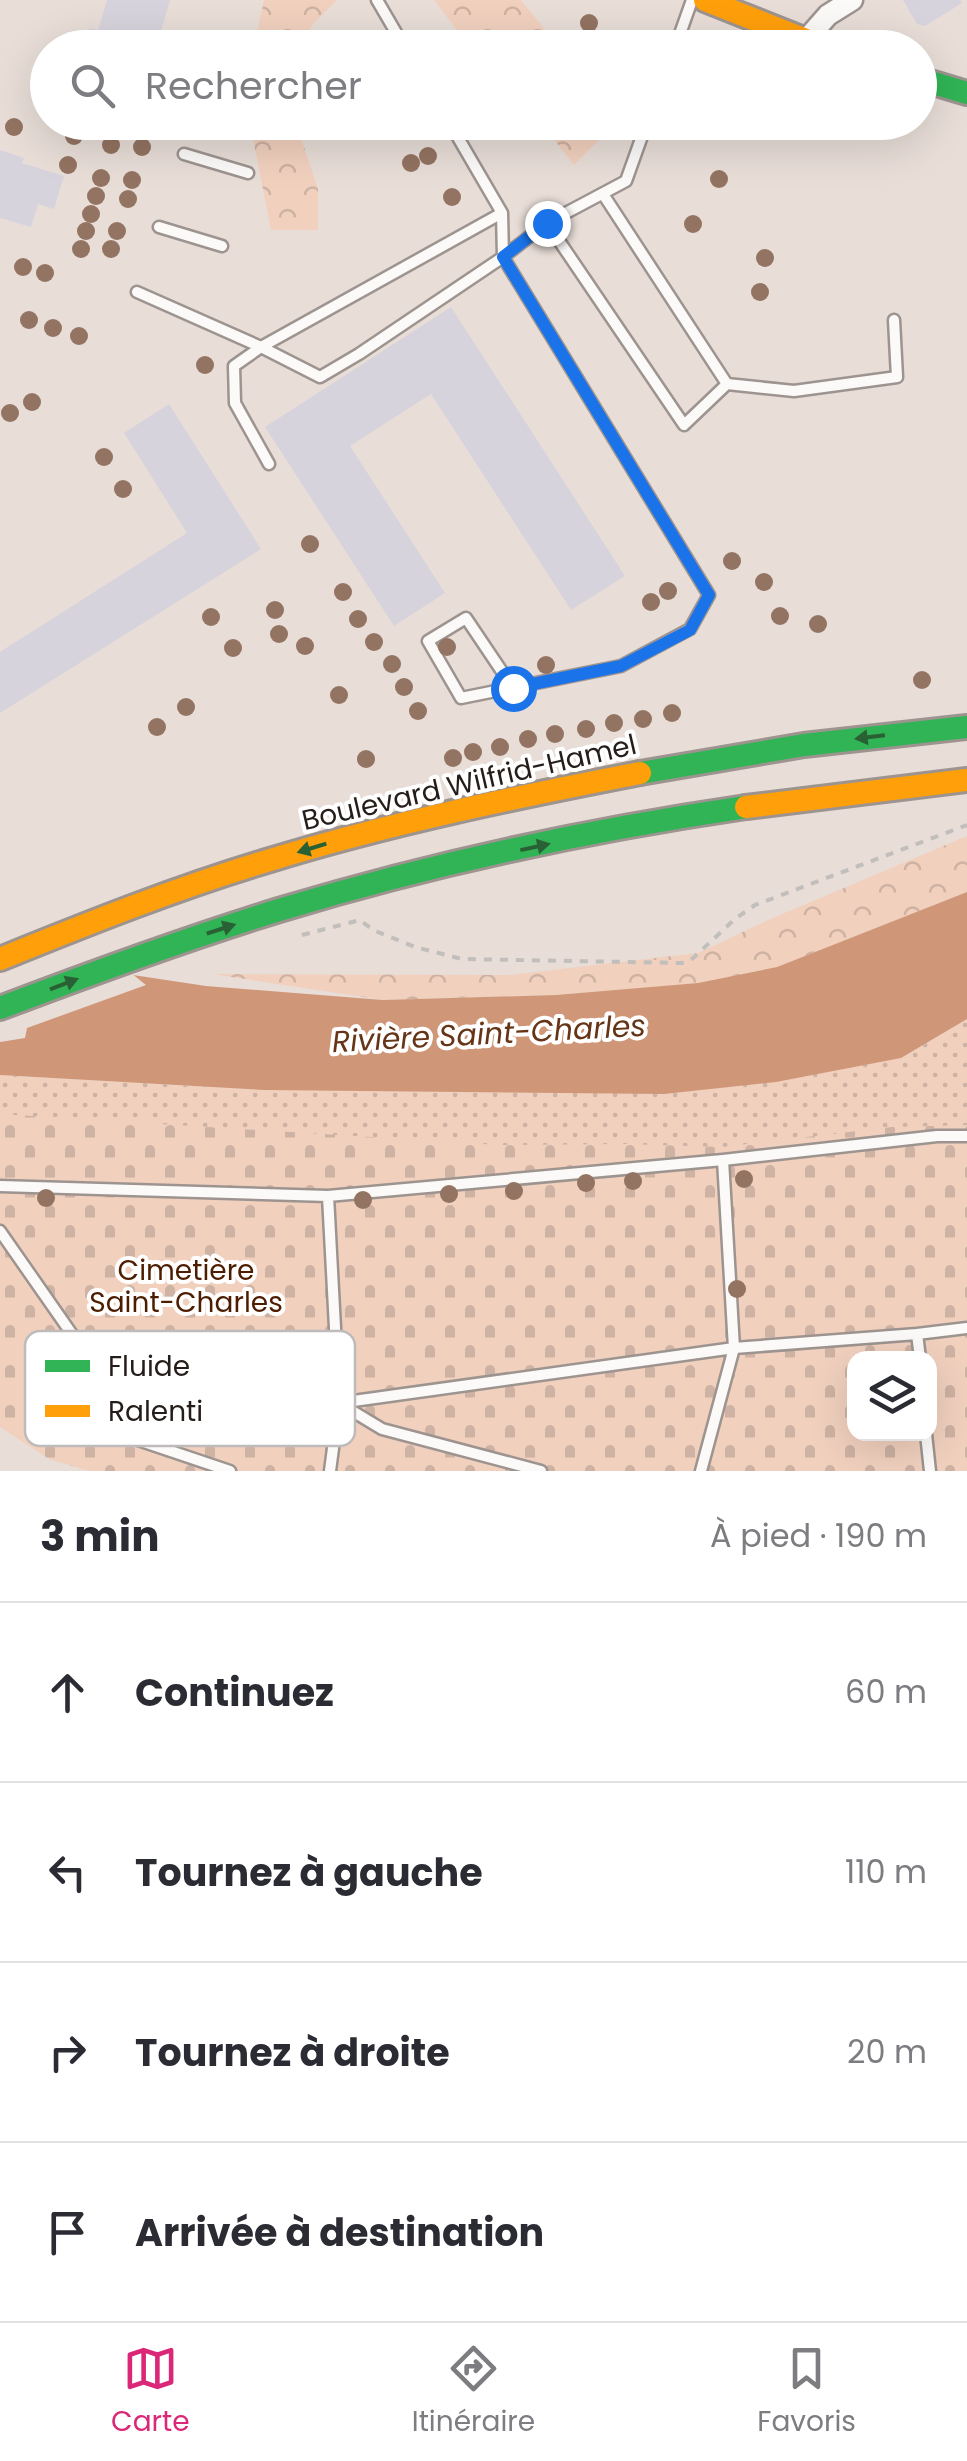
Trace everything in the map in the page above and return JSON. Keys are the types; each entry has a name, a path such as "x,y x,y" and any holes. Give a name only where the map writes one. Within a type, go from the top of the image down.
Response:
{"main road":[{"path":"704,0 780,30"},
{"path":"937,84 967,94"},
{"name":"Boulevard Wilfrid-Hamel","path":"0,959 234,871 471,808 686,764 822,743 967,727"},
{"path":"0,1008 128,960 324,897 528,848 696,814 967,780"}],"street":[{"path":"822,30 828,15 852,0"}],"lane":[{"path":"377,0 394,30"},
{"path":"681,30 692,0"},
{"path":"459,140 502,213 503,257 709,595 690,630 621,666 513,688 462,698 428,641 466,618 513,688"},
{"path":"137,292 320,378 503,257 547,223 626,182 641,140"},
{"path":"184,154 248,172"},
{"path":"603,194 728,384"},
{"path":"269,464 236,404 234,366 261,347 502,213"},
{"path":"547,223 684,425 728,384 794,391 897,377 894,320"},
{"path":"159,226 222,246"},
{"path":"0,1186 328,1196 967,1136"},
{"path":"701,1471 734,1348 723,1160"},
{"path":"328,1196 335,1331"},
{"path":"0,1231 70,1331"},
{"path":"355,1401 734,1348 967,1328"},
{"path":"918,1334 919,1351"},
{"path":"355,1413 382,1430 541,1471"},
{"path":"927,1441 930,1471"},
{"path":"156,1446 230,1471"},
{"path":"330,1471 333,1446"}],"path":[{"path":"360,920 372,930 415,948 462,959 682,963 691,960 755,906 967,825"}],"green space":[{"path":"264,0 337,0 309,30 258,30"},
{"path":"434,0 521,0 545,30 457,30"},
{"path":"253,140 302,140 318,189 318,230 271,230"},
{"path":"554,140 599,140 574,165"},
{"path":"967,836 967,892 777,967 698,983 556,995 383,1000 212,974 509,975 698,953"},
{"path":"967,1019 967,1125 892,1127 722,1147 499,1145 0,1114 0,1075 264,1090 901,1058"},
{"name":"Cimetière Saint-Charles","path":"967,1042 967,1471 89,1471 49,1459 29,1446 355,1446 355,1331 25,1331 25,1443 0,1427 0,1094 733,1104"}],"water":[{"name":"Rivière Saint-Charles","path":"967,892 967,1019 901,1058 776,1082 664,1094 264,1090 0,1075 0,955 206,986 383,1000 556,995 698,983 777,967"}],"pier":[{"path":"0,950 126,969 146,985 27,1028 25,1038 0,1042"}],"building":[{"path":"107,0 170,0 161,30 98,30"},
{"path":"903,0 962,3 925,26 917,24"},
{"path":"0,150 24,158 22,163 64,176 54,209 38,204 31,227 0,218"},
{"path":"451,307 625,576 571,610 431,394 350,446 445,593 394,626 265,427"},
{"path":"169,404 261,549 0,713 0,652 187,533 124,433"}],"traffic: fast":[{"path":"937,84 967,93"},
{"path":"640,773 804,745 967,727"},
{"path":"0,1008 209,933 394,878 628,826 746,807"}],"traffic: slow":[{"path":"705,0 781,30"},
{"path":"0,959 168,894 316,847 454,812 640,773"},
{"path":"746,807 967,780"}],"route":[{"path":"513,688 621,666 690,630 709,595 503,257 547,223"}]}
